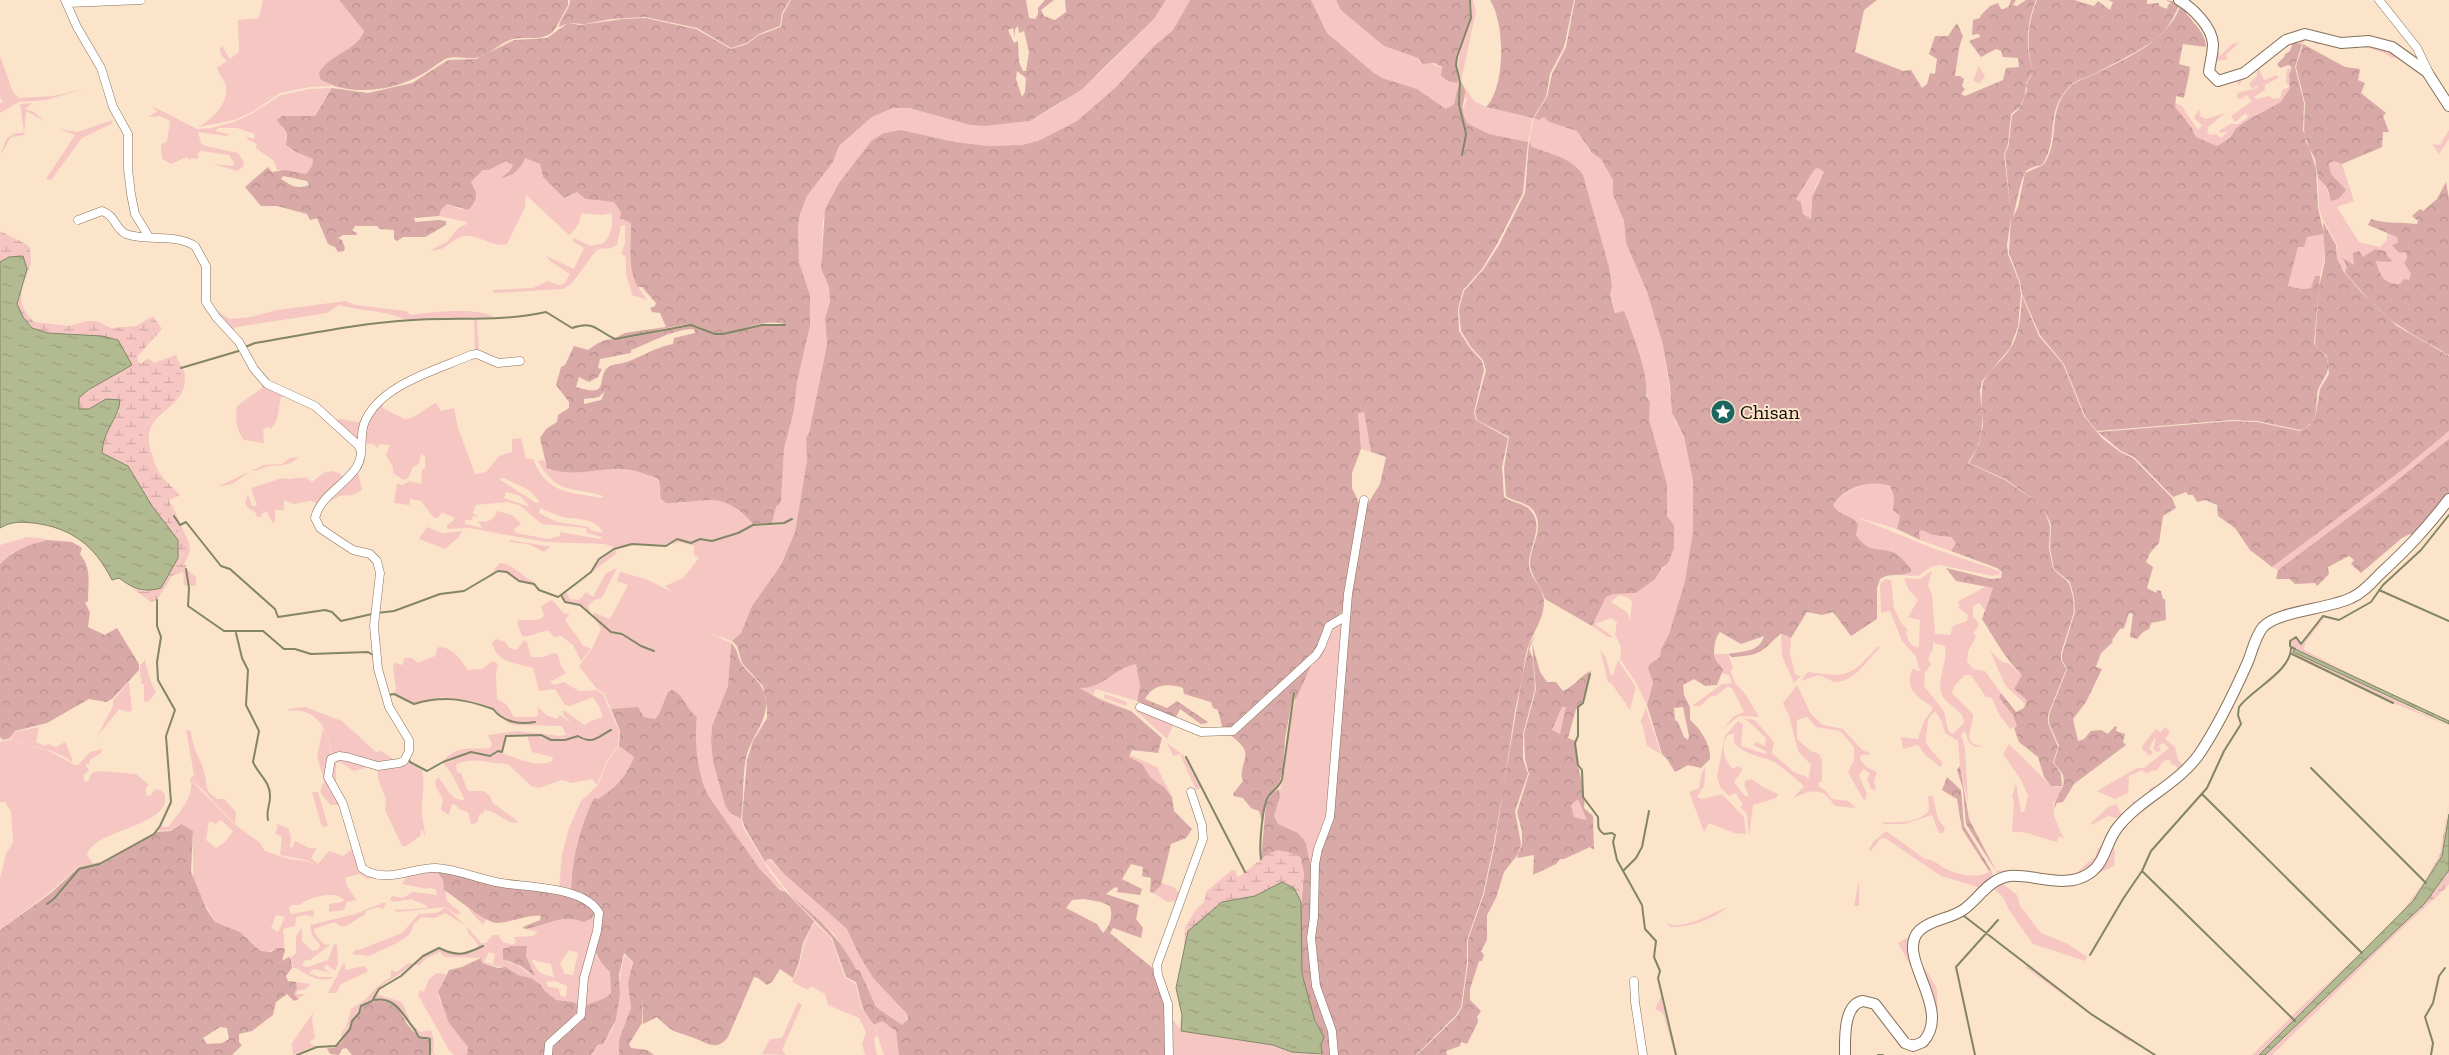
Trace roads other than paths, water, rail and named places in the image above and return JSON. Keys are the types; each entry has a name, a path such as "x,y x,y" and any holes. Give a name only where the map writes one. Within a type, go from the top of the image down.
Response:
{"street":[{"path":"141,0 67,2 77,26 101,68 114,107 128,134 128,169 131,194 135,214 148,237"},
{"path":"2179,0 2202,22 2210,34 2213,50 2209,72 2218,81 2244,73 2286,40 2306,34 2341,43 2369,41 2392,48 2431,76"},
{"path":"2379,0 2417,48 2449,106"},
{"path":"78,220 97,210 102,211 114,218 122,232 148,237 177,239 195,246 206,266 206,302 216,317 238,342 254,369 267,384 315,406 358,444 362,451"},
{"path":"520,361 498,363 477,354 471,355 393,389 375,406 364,424 362,451 358,466 351,475 334,488 316,515 315,522 333,538 353,550 370,554 377,561 380,573 374,626 378,669 389,707 407,734 409,752 404,761 385,766 372,766 347,757 335,757 332,759 328,777 345,811 360,864 369,872 410,873 423,869 440,868 495,882 558,890 587,901 597,908 599,921 584,978 581,1015 549,1044 548,1055"},
{"path":"1845,1055 1849,1014 1854,1005 1863,1000 1874,1004 1905,1044 1912,1046 1923,1042 1930,1032 1931,1013 1930,1000 1913,951 1914,942 1920,930 1961,911 1984,889 2000,879 2015,876 2045,881 2064,880 2084,876 2094,870 2102,860 2117,828 2126,818 2185,771 2200,752 2246,666 2264,626 2282,617 2358,595 2414,544 2449,499"},
{"path":"1334,1055 1332,1031 1316,986 1311,938 1318,849 1330,817 1334,782 1349,586 1364,500"},
{"path":"1140,707 1201,732 1233,731 1316,655 1329,626 1346,616"},
{"path":"1169,1055 1168,1004 1158,975 1157,965 1203,839 1202,825 1191,792"},
{"path":"1634,981 1636,1015 1643,1055"}],"water":[{"path":"23,256 27,269 17,304 23,317 32,328 48,333 102,336 118,340 132,365 88,390 79,398 79,409 89,409 106,399 120,400 117,413 105,437 102,453 128,466 152,506 178,540 178,558 161,588 144,590 129,585 119,578 112,580 90,548 71,534 60,529 48,525 24,522 12,523 0,528 0,262 9,257"},
{"path":"2295,649 2449,721 2449,724 2293,652"},
{"path":"2449,814 2449,870 2425,903 2265,1055 2259,1055 2413,901 2442,856"},
{"path":"1282,882 1294,888 1301,902 1302,974 1315,1021 1324,1037 1321,1045 1322,1054 1292,1052 1273,1045 1181,1031 1182,1015 1176,988 1188,931 1222,902 1255,896"}],"waterway":[{"path":"1462,155 1466,134 1459,105 1460,82 1456,65 1471,18 1470,0"},
{"path":"245,347 255,343 334,329 393,321 480,319 546,312 572,328 586,325 591,326 615,339 691,325 715,334 723,334 762,325 785,325"},
{"path":"181,368 242,350"},
{"path":"2290,646 2290,641 2296,637 2301,644 2323,616 2339,620 2371,602 2383,585 2421,550 2449,515"},
{"path":"174,516 180,525 186,522 221,566 230,569 275,609 278,617 325,610 332,612 341,621 372,614"},
{"path":"561,595 591,572 599,559 614,549 632,544 666,546 677,539 691,543 700,539 712,541 738,533 753,525 784,523 792,519"},
{"path":"186,569 189,588 188,606 224,631 263,631 284,649 295,649 311,654 368,652 373,655"},
{"path":"377,613 394,611 440,594 464,591 498,571 507,572 519,581 534,584 539,590 558,597 561,595 565,602 580,605 611,632 622,634 641,646 654,651"},
{"path":"2379,590 2449,621"},
{"path":"47,904 54,899 79,869 100,864 154,834 160,826 171,802 166,736 175,710 158,680 157,662 161,637 157,626 157,600"},
{"path":"236,633 242,658 248,670 246,705 259,731 253,762 270,792 268,820"},
{"path":"2090,955 2142,871 2151,851 2207,788 2224,751 2241,724 2238,715 2239,707 2285,664 2290,656 2291,647 2295,649"},
{"path":"2292,654 2393,703"},
{"path":"1590,674 1583,703 1578,707 1578,736 1575,743 1578,765 1582,770 1583,797 1598,817 1598,827 1600,830 1604,834 1612,833 1615,835 1613,842 1617,860 1642,905 1645,929 1656,941 1654,957 1660,971 1658,978 1676,1055"},
{"path":"1261,859 1264,809 1268,797 1282,779 1294,693"},
{"path":"388,695 394,694 414,704 425,701 454,699 493,709 502,717 512,722 535,722"},
{"path":"408,757 410,762 427,771 443,762 471,752 490,756 498,751 502,752 506,736 541,735 551,740 565,740 578,736 591,740 611,730"},
{"path":"1186,757 1245,872"},
{"path":"2311,768 2426,883"},
{"path":"2202,794 2362,953"},
{"path":"1624,870 1636,858 1642,847 1649,811"},
{"path":"2142,871 2295,1021"},
{"path":"1964,916 2091,1014 2155,1055"},
{"path":"1975,1055 1956,967 1998,920"},
{"path":"297,1055 317,1047 336,1046 350,1029 352,1021 359,1013 361,1006 372,1001 379,989 401,976 423,956 439,948 451,953 461,954 483,946"},
{"path":"2431,1055 2433,1043 2425,1017 2433,1003 2439,976 2445,968"},
{"path":"373,1000 388,1001 394,1004 419,1037 430,1039 430,1055"},
{"path":"1878,1055 1883,1055"}],"place":[{"name":"Chisan","path":"1723,412"}]}
